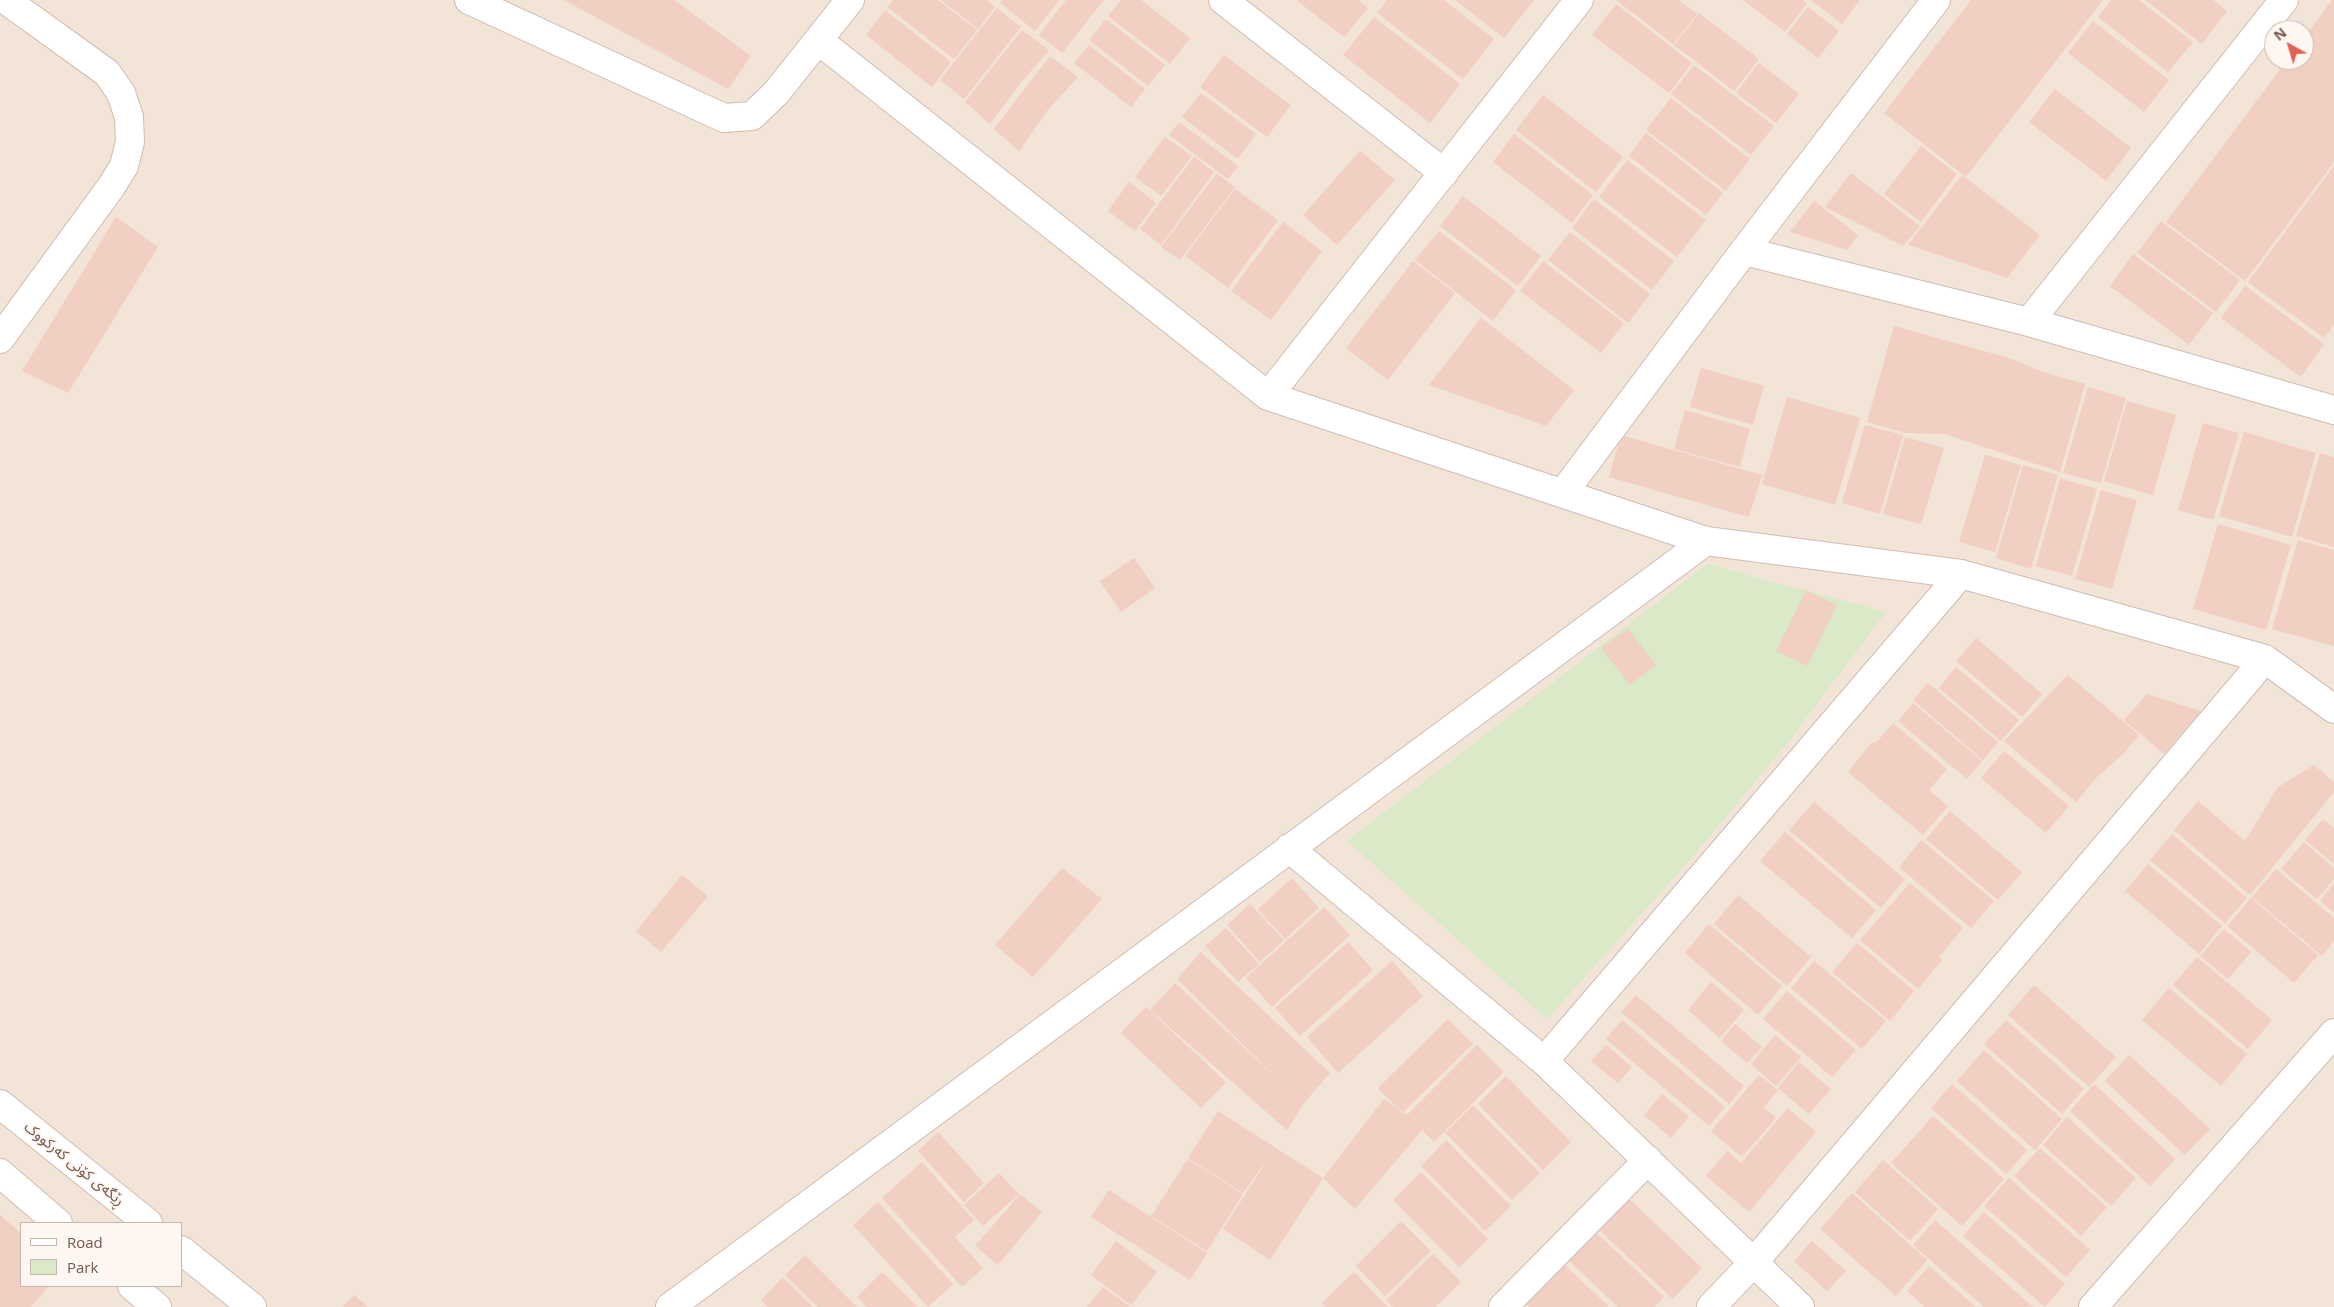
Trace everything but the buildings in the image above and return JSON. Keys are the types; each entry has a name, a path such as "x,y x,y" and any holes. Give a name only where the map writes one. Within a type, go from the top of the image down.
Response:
{"street":[{"path":"0,338 111,187 124,166 130,142 129,117 121,93 106,73 6,0"},
{"path":"478,2 724,118 752,116 776,93 850,0"},
{"path":"1223,0 1444,173"},
{"path":"1268,396 1579,0"},
{"path":"1563,493 1744,250 1936,0"},
{"path":"2029,322 2284,0"},
{"path":"818,40 1268,396 1706,541 1961,574 2264,658 2334,709"},
{"path":"1744,250 2029,322 2332,405"},
{"path":"670,1307 1706,541"},
{"path":"1544,1061 1961,574"},
{"path":"1711,1307 1754,1262 2264,658"},
{"path":"1289,848 1544,1061 1800,1307"},
{"path":"2093,1307 2334,1032"},
{"name":"ڕێگەی کۆنی کەرکووک","path":"0,1104 147,1222"},
{"path":"1504,1307 1648,1160"},
{"path":"0,1173 57,1222"},
{"path":"182,1251 252,1307"},
{"path":"133,1287 156,1307"}],"shaded area":[{"path":"0,0 2334,0 2334,1307 0,1307"}],"green space":[{"path":"1707,564 1886,612 1788,742 1688,862 1547,1019 1347,841"}]}
